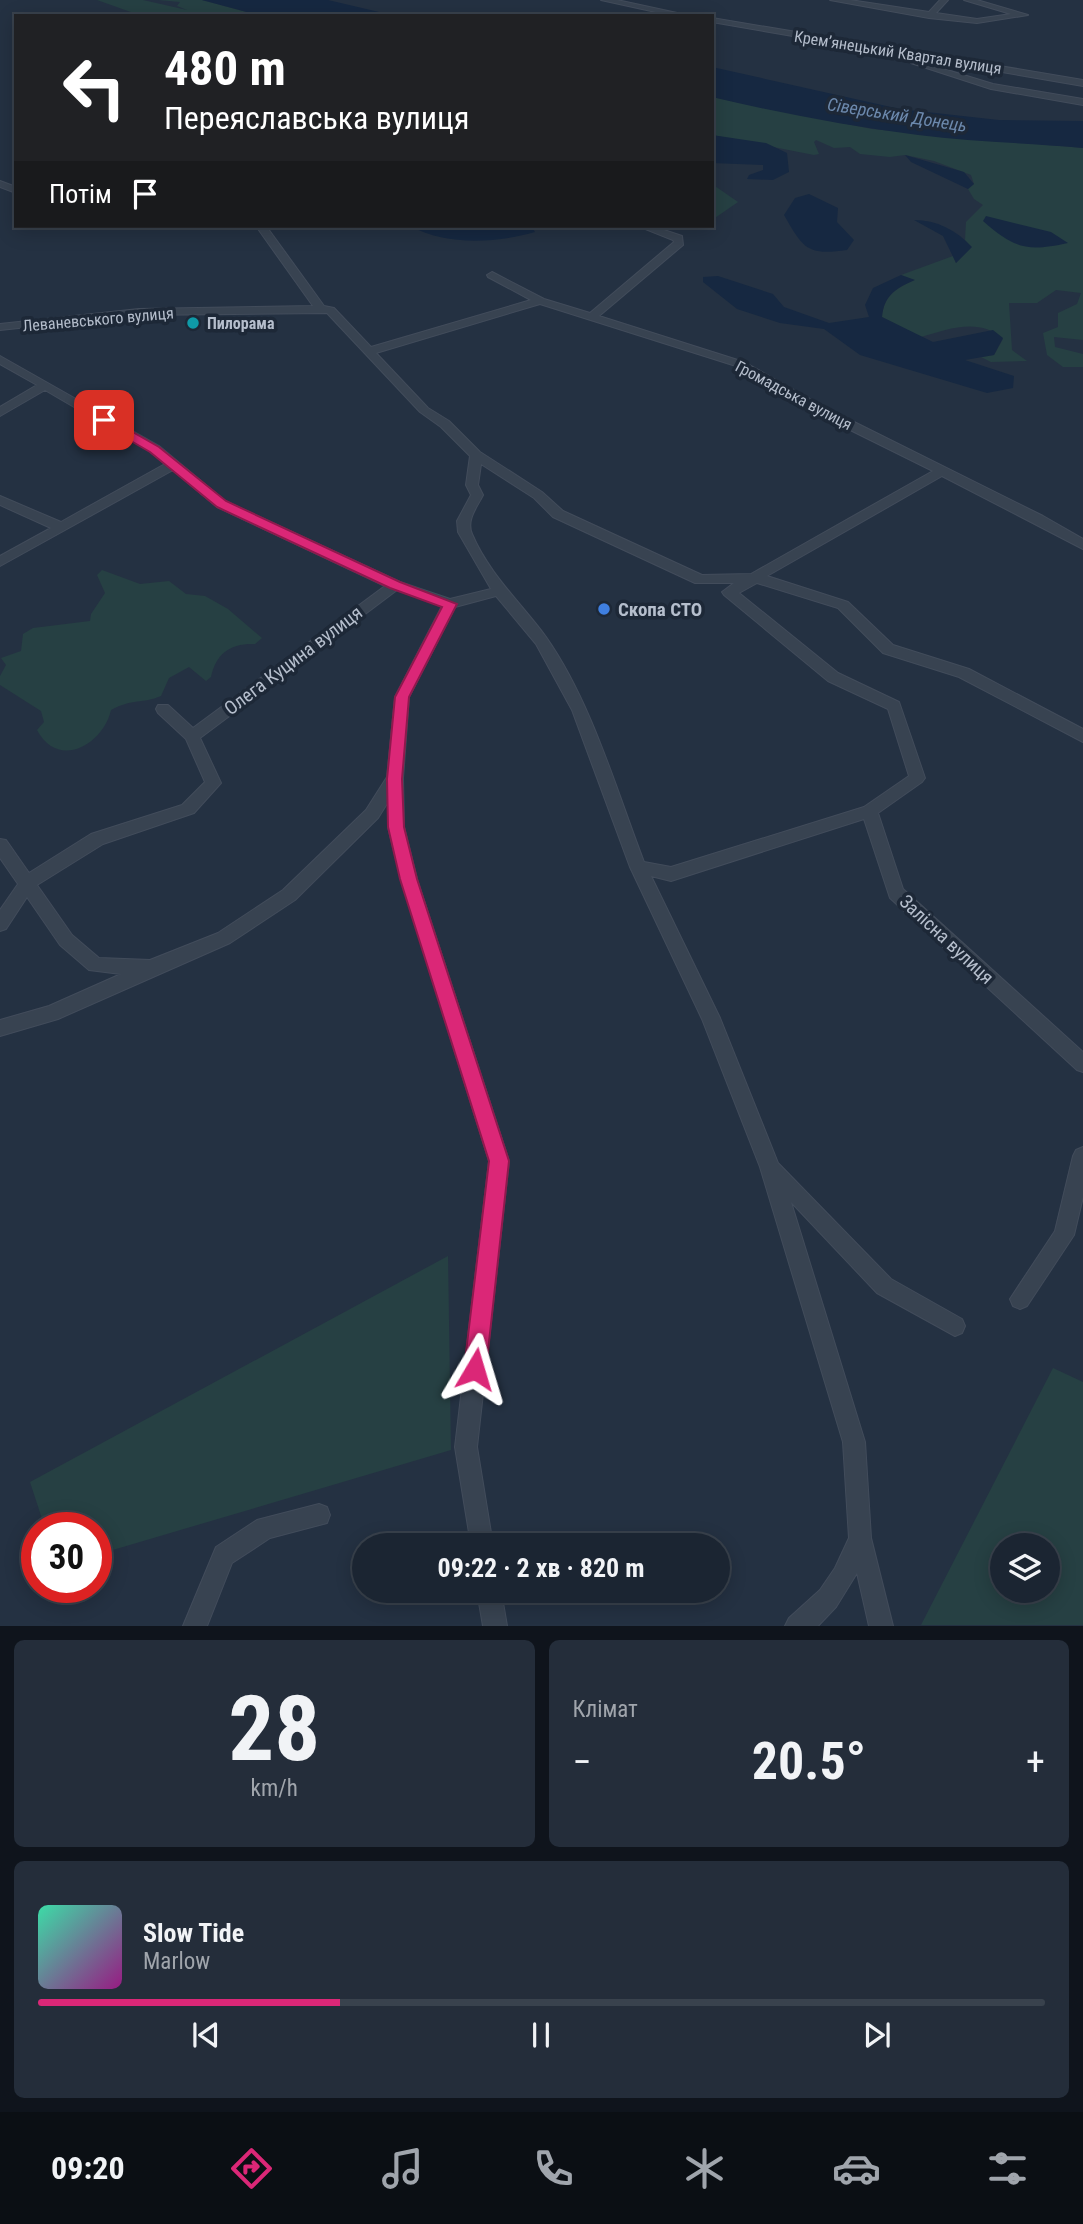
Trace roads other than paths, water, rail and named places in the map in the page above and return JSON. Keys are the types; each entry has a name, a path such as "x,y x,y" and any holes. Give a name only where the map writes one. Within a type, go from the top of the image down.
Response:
{"street":[{"path":"605,0 677,14"},
{"path":"834,0 977,21 1024,15 968,0"},
{"path":"929,16 944,0"},
{"name":"Крем’янецький Квартал вулиця","path":"714,20 825,42 1083,83"},
{"path":"886,50 951,75 991,86 1083,102"},
{"path":"1014,70 1031,67 1083,75"},
{"path":"262,228 321,309 330,310 424,410 445,424 476,455 538,495 558,514 700,580 758,578 843,605 888,649 964,673 1083,736"},
{"path":"593,316 678,243 678,238 649,228"},
{"name":"Громадська вулиця","path":"492,275 540,301 740,363 824,412 1083,545"},
{"path":"370,351 540,301"},
{"name":"Леваневського вулиця","path":"0,327 139,312 321,309"},
{"path":"0,359 155,449 171,466 221,504 395,585 450,604 499,590"},
{"path":"0,412 43,386"},
{"path":"476,455 472,485 477,495 463,521 464,532 499,590 541,641 579,710 638,867 711,1018 770,1167 854,1442 860,1538 881,1626"},
{"path":"0,562 171,466"},
{"path":"638,867 671,874 869,811 917,778 894,706 833,677 729,592 758,578 942,471"},
{"path":"0,500 60,527"},
{"name":"Олега Куцина вулиця","path":"192,736 395,585"},
{"path":"450,604 402,697 395,779 396,827 408,879 499,1161 466,1447 480,1533"},
{"path":"0,924 28,882 97,839 188,808 213,783 192,736 163,709"},
{"path":"0,1028 52,1013 224,938 289,895 372,814 395,779"},
{"name":"Залісна вулиця","path":"869,811 896,893 1083,1064"},
{"path":"0,845 66,940 95,965 150,968"},
{"path":"1020,1299 1064,1235 1083,1156"},
{"path":"770,1167 884,1286 956,1325"},
{"path":"195,1626 224,1555 265,1528 319,1515"},
{"path":"797,1626 815,1616 845,1576 860,1538"},
{"path":"491,1603 495,1626"}],"water":[{"path":"202,0 328,0 388,14 254,14"},
{"name":"Сіверський Донець","path":"714,67 900,109 999,120 1083,121 1083,148 918,135 714,97"},
{"path":"714,135 766,143 787,153 789,172 773,180 747,179 749,175 763,170 763,165 714,163"},
{"path":"905,155 964,172 974,184 968,189 911,162"},
{"path":"809,194 838,208 837,222 854,240 847,250 814,250 796,235 784,215 795,198"},
{"path":"986,216 1051,232 1068,243 1042,247 1022,246 1004,238 983,221"},
{"path":"914,220 946,227 972,247 956,263 943,236"},
{"path":"416,228 532,228 535,232 504,239 472,241 439,237"},
{"path":"901,275 915,280 892,293 885,303 882,317 933,342 993,330 1003,338 994,355 965,360 1014,376 1013,388 987,393 860,355 824,329 780,323 737,309 703,282 703,277 718,276 773,294 784,307 829,323 869,317 865,305 873,288"}],"place":[{"name":"Пилорама","path":"193,323"},
{"name":"Скопа СТО","path":"604,609"}]}
